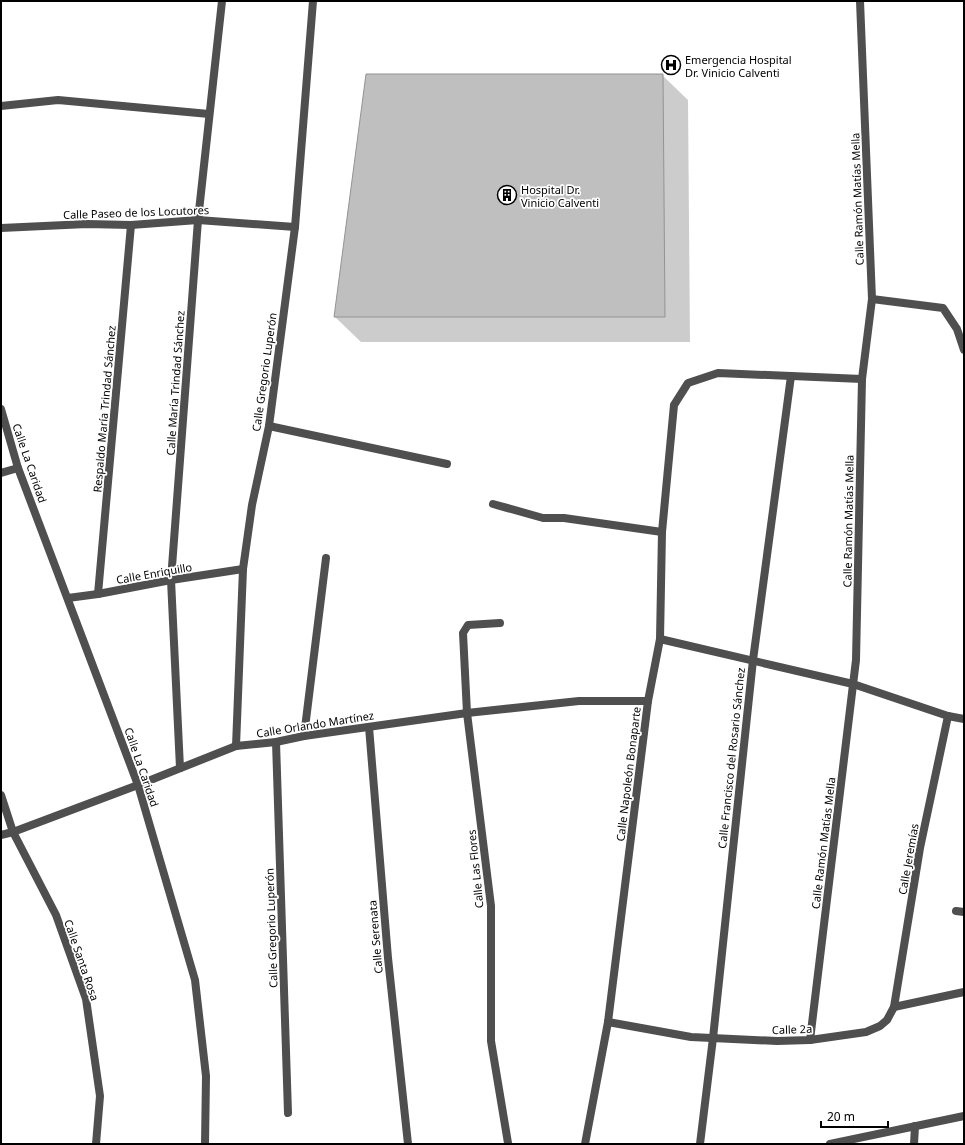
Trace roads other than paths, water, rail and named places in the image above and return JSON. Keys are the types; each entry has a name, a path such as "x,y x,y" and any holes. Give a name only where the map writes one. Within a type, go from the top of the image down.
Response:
{"street":[{"name":"Calle María Trindad Sánchez","path":"180,768 171,580 198,220 222,1"},
{"name":"Calle Gregorio Luperón","path":"236,746 243,569 252,505 268,426 295,227 313,1"},
{"name":"Calle Ramón Matías Mella","path":"810,1040 856,660 862,379 872,299 860,1"},
{"path":"1,106 58,100 209,114"},
{"name":"Calle Paseo de los Locutores","path":"1,228 88,224 131,225 198,220 295,227"},
{"name":"Respaldo María Trindad Sánchez","path":"98,594 131,225"},
{"path":"872,299 944,308 957,329 964,350"},
{"name":"Calle Napoleón Bonaparte","path":"585,1144 608,1022 648,701 660,639 662,532 674,405 688,383 718,373 791,376"},
{"path":"791,376 862,379"},
{"name":"Calle Francisco del Rosario Sánchez","path":"700,1144 713,1038 753,660 791,376"},
{"name":"Calle La Caridad","path":"1,409 18,468 138,785 195,980 206,1076 205,1144"},
{"path":"268,426 447,464"},
{"path":"1,473 18,468"},
{"path":"493,504 543,518 564,518 662,532"},
{"path":"304,736 326,558"},
{"name":"Calle Enriquillo","path":"68,598 243,569"},
{"name":"Calle Las Flores","path":"500,623 468,625 463,633 467,713 491,906 491,1041 508,1143"},
{"path":"660,639 853,684 948,716 964,719"},
{"name":"Calle Orlando Martínez","path":"1,835 13,832 138,785 236,746 276,742 304,736 467,713 579,701 648,701"},
{"name":"Calle Jeremías","path":"894,1007 920,848 948,716"},
{"name":"Calle Serenata","path":"369,727 388,958 408,1144"},
{"name":"Calle Gregorio Luperón","path":"276,742 288,1113"},
{"name":"Calle Santa Rosa","path":"1,795 13,832 56,915 86,999 100,1096 96,1144"},
{"path":"894,1007 964,992"},
{"name":"Calle 2a","path":"608,1022 691,1037 777,1041 810,1040 866,1032 880,1026 887,1020 894,1007"},
{"path":"830,1144 964,1116"},
{"path":"914,1144 915,1126"}],"place":[{"name":"Emergencia Hospital Dr. Vinicio Calventi","path":"671,65"},
{"name":"Hospital Dr. Vinicio Calventi","path":"507,195"}]}
